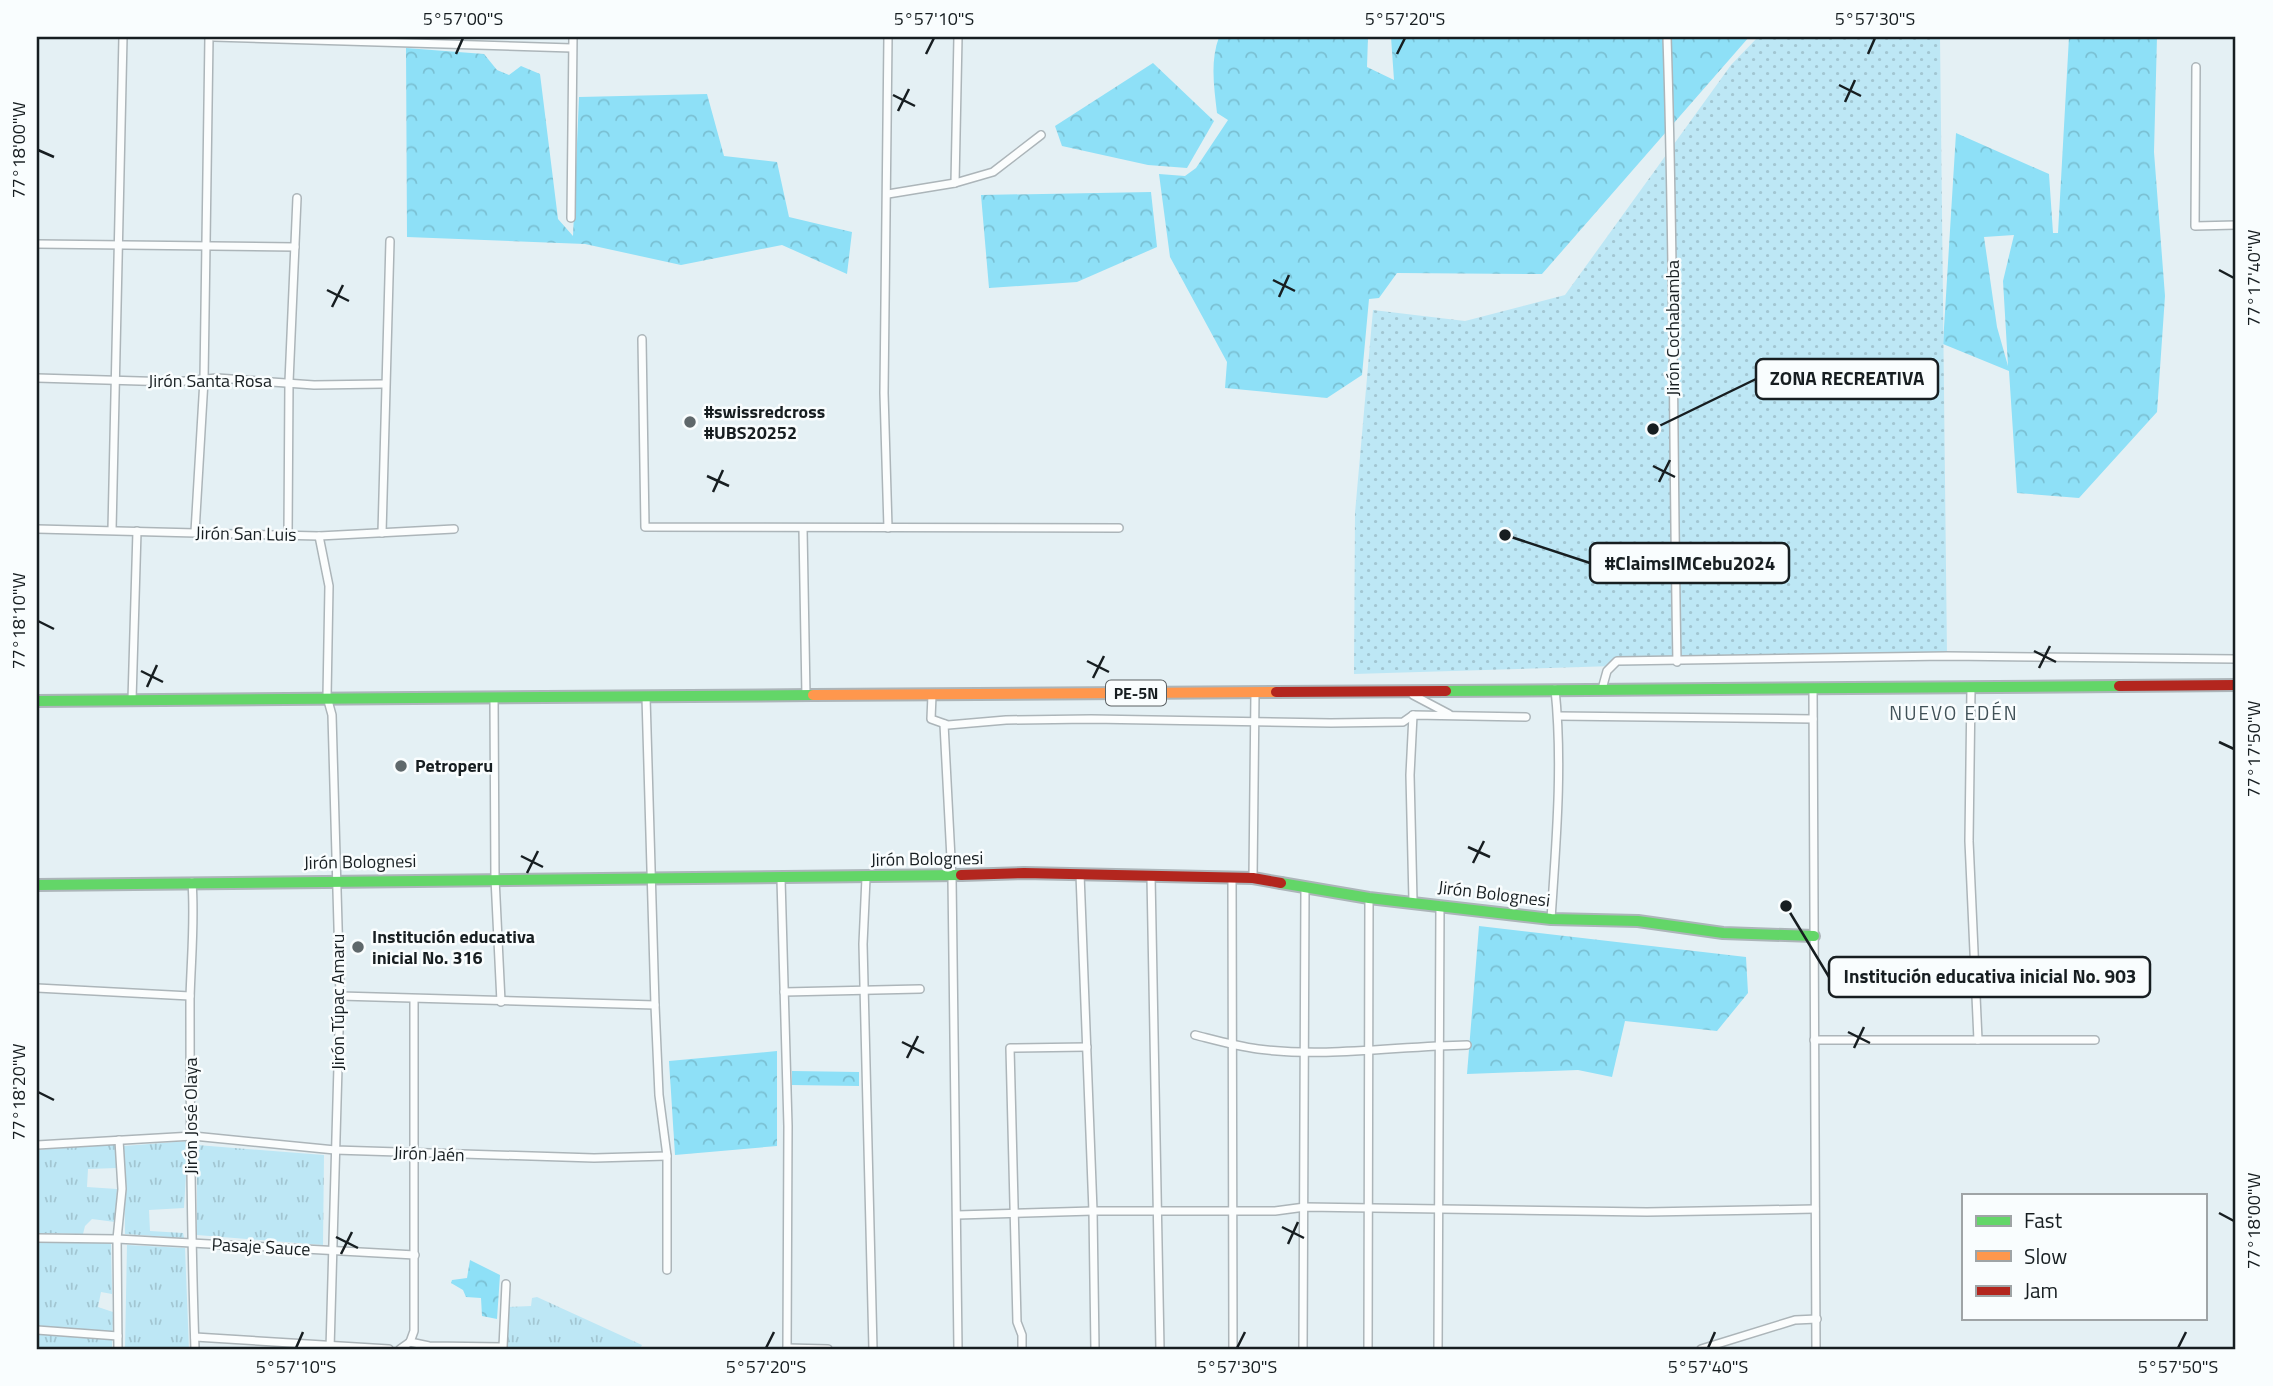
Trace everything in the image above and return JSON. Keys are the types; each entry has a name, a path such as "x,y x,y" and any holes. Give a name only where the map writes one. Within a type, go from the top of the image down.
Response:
{"main road":[{"name":"PE-5N","path":"37,701 2236,685"},
{"name":"Jirón Bolognesi","path":"37,885 651,876 781,879 1080,874 1253,878 1369,898 1551,919 1638,921 1723,933 1814,936"}],"street":[{"path":"112,530 123,37"},
{"path":"195,532 204,380 212,37 394,38 572,48"},
{"path":"571,218 573,37"},
{"path":"888,37 884,393 888,528"},
{"path":"955,183 958,37"},
{"name":"Jirón Cochabamba","path":"1667,37 1674,230 1672,401 1677,662"},
{"path":"2196,67 2195,226 2236,225"},
{"path":"888,194 955,183 993,172 1041,135"},
{"path":"288,534 289,382 297,198"},
{"path":"382,533 383,384 390,241"},
{"path":"37,244 295,247"},
{"path":"642,339 645,527 1119,528"},
{"name":"Jirón Santa Rosa","path":"37,378 217,378 314,385 383,384"},
{"name":"Jirón San Luis","path":"37,529 319,536 454,529"},
{"path":"803,529 806,696"},
{"path":"132,701 137,531"},
{"name":"Jirón Túpac Amaru","path":"319,536 330,586 327,697 332,715 340,996 330,1346"},
{"path":"1602,689 1607,671 1618,661 1947,656 2236,659"},
{"path":"1971,688 1969,841 1978,1040"},
{"path":"1551,919 1557,838 1558,716 1555,689"},
{"path":"1813,689 1816,1349"},
{"path":"1253,878 1255,693"},
{"path":"1409,693 1451,715"},
{"path":"932,694 931,719 944,724 1006,720 1403,722 1413,715 1526,717"},
{"path":"494,696 495,878 501,1002"},
{"path":"646,697 659,1095 667,1156 667,1270"},
{"path":"1413,715 1410,775 1413,901"},
{"path":"1558,716 1813,719"},
{"path":"944,724 952,878 958,1349"},
{"path":"1080,874 1093,1211 1094,1349"},
{"path":"1151,876 1160,1349"},
{"path":"866,878 864,991 873,1349"},
{"path":"1233,878 1233,1349"},
{"path":"781,879 788,1126 787,1349 828,1349"},
{"name":"Jirón José Olaya","path":"192,882 195,923 190,996 193,1136 191,1244 195,1349"},
{"path":"1303,1349 1305,888"},
{"path":"1368,1349 1369,898"},
{"path":"1438,1349 1440,905"},
{"path":"37,988 190,996"},
{"path":"784,992 920,989"},
{"path":"340,996 655,1005"},
{"path":"400,1349 410,1342 414,1331 414,999"},
{"path":"1195,1035 1258,1049 1369,1049 1466,1045"},
{"path":"1814,1040 2095,1041"},
{"path":"1022,1349 1022,1335 1017,1322 1010,1048 1087,1047"},
{"name":"Jirón Jaén","path":"37,1145 193,1136 335,1150 594,1158 667,1156"},
{"path":"118,1349 117,1239 122,1188 119,1140"},
{"path":"957,1215 1235,1211 1305,1207 1686,1212 1815,1209"},
{"name":"Pasaje Sauce","path":"37,1238 117,1239 415,1255"},
{"path":"410,1342 429,1346 503,1347 506,1284"},
{"path":"1701,1349 1795,1320 1817,1319"},
{"path":"37,1331 118,1336"},
{"path":"195,1337 389,1349"}],"green space":[{"path":"1219,37 1368,37 1367,67 1394,80 1391,37 1749,37 1542,274 1397,273 1379,298 1369,299 1362,375 1327,398 1225,388 1227,362 1170,257 1159,174 1185,176 1196,168 1228,120 1217,113 1214,65"},
{"path":"1758,37 1940,37 1947,656 1354,674 1355,513 1373,310 1465,321 1565,295 1731,65"},
{"path":"2069,37 2157,37 2154,152 2165,296 2157,412 2079,498 2017,493 2009,371 1943,344 1956,133 2049,174 2053,233 2058,233","holes":["2014,235 2003,281 2008,366 1997,327 1984,237"]},
{"path":"406,48 484,54 497,70 509,75 521,66 540,74 558,219 573,236 579,97 707,94 724,156 777,162 789,217 852,232 847,274 782,245 681,265 585,244 407,237"},
{"path":"1153,63 1214,121 1187,168 1148,165 1062,146 1055,126"},
{"path":"1151,192 1157,247 1077,282 989,288 981,195"},
{"path":"1479,926 1746,957 1748,993 1717,1031 1625,1021 1612,1077 1578,1070 1467,1074"},
{"path":"777,1051 777,1146 675,1155 669,1061"},
{"path":"792,1071 859,1072 859,1086 792,1085"},
{"path":"188,1141 184,1208 149,1210 150,1231 183,1233 184,1238 125,1234 124,1146"},
{"path":"117,1144 117,1168 88,1169 87,1187 117,1189 115,1222 92,1219 85,1226 83,1234 38,1233 37,1150"},
{"path":"197,1145 324,1155 323,1245 197,1235"},
{"path":"37,1239 111,1243 112,1294 101,1292 98,1307 113,1312 112,1349 37,1349"},
{"path":"127,1245 185,1248 189,1349 125,1349"},
{"path":"470,1260 500,1275 497,1319 482,1316 481,1298 466,1297 463,1290 451,1283 452,1280 467,1278"},
{"path":"537,1297 642,1345 640,1349 507,1349 508,1307 531,1306 532,1298"}],"traffic: fast":[{"path":"1446,691 2119,686"},
{"path":"37,701 813,695"},
{"path":"37,885 961,875"},
{"path":"1281,883 1369,898 1551,919 1638,921 1723,933 1814,936"}],"traffic: slow":[{"path":"813,695 1276,692"}],"traffic: jam":[{"path":"2119,686 2236,685"},
{"path":"1276,692 1446,691"},
{"path":"961,875 1024,873 1253,878 1281,883"}],"place":[{"name":"#swissredcross #UBS20252","path":"690,422"},
{"name":"ZONA RECREATIVA","path":"1653,429"},
{"name":"#ClaimsIMCebu2024","path":"1505,535"},
{"name":"Petroperu","path":"401,766"},
{"name":"Institución educativa inicial No. 903","path":"1786,906"},
{"name":"Institución educativa inicial No. 316","path":"358,947"}],"district":[{"name":"NUEVO EDÉN","path":"1954,713"}]}
